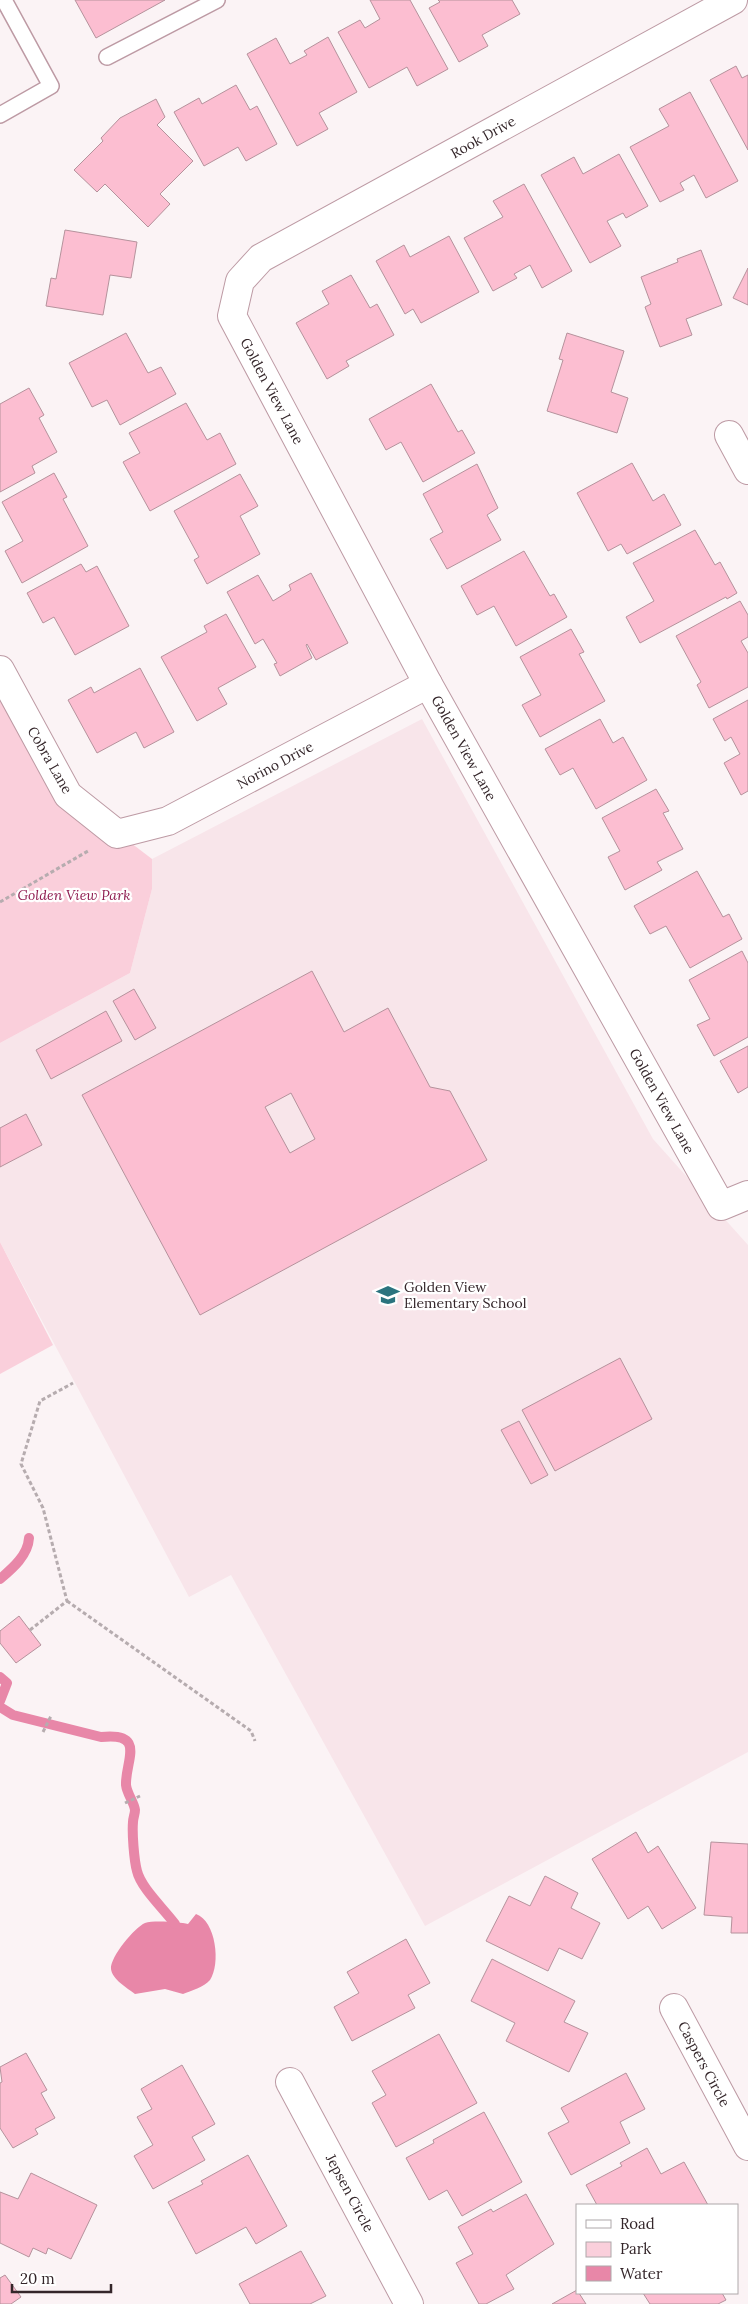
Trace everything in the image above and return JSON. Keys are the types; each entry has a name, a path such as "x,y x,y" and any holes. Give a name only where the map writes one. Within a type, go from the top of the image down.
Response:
{"street":[{"name":"Rook Drive","path":"240,281 261,258 733,0"},
{"name":"Golden View Lane","path":"240,281 232,316 428,684 721,1206 748,1195"},
{"path":"729,435 748,470"},
{"name":"Cobra Lane","path":"0,670 68,795 117,834"},
{"name":"Norino Drive","path":"117,834 168,821 428,684"},
{"name":"Caspers Circle","path":"674,2008 748,2146"},
{"name":"Jepsen Circle","path":"290,2082 409,2304"}],"lane":[{"path":"0,115 51,86 4,0"},
{"path":"107,56 217,0"}],"path":[{"path":"0,902 117,834"},
{"path":"73,1383 40,1401 21,1464 43,1508 67,1602 251,1731 255,1740"},
{"path":"30,1630 67,1602"},
{"path":"43,1732 51,1716"},
{"path":"125,1802 140,1796"}],"shaded area":[{"name":"Golden View Elementary School","path":"422,719 653,1139 748,1245 748,1752 425,1926 231,1575 189,1597 0,1242 0,1043 130,973 152,889 152,859"}],"green space":[{"name":"Golden View Park","path":"0,670 68,795 152,859 152,889 130,973 0,1043"},
{"path":"0,1242 53,1345 0,1374"}],"water":[{"path":"196,1914 203,1918 208,1925 215,1944 215,1964 210,1980 183,1994 165,1989 135,1994 114,1976 111,1969 114,1957 135,1930 145,1923 173,1922 188,1924"}],"building":[{"path":"75,0 165,0 96,38"},
{"path":"370,0 410,0 448,69 417,86 407,67 369,88 338,32 360,20 365,28 380,19"},
{"path":"438,0 512,0 520,14 482,35 488,46 459,62 429,8 440,2"},
{"path":"328,37 357,92 319,113 328,129 297,146 247,54 276,38 290,64 307,55 304,51"},
{"path":"736,66 742,78 748,75 748,150 710,80"},
{"path":"236,85 250,110 257,106 277,144 246,161 238,147 204,166 174,112 199,98 202,104"},
{"path":"690,92 738,181 706,198 694,175 680,183 684,190 660,202 630,147 669,126 659,109"},
{"path":"156,99 165,117 157,125 193,161 160,194 170,204 148,227 105,184 97,192 74,170 103,141 101,138 120,118"},
{"path":"619,154 648,206 626,218 623,213 607,221 621,246 590,263 541,175 574,157 583,174"},
{"path":"524,184 572,271 542,288 530,265 514,274 517,278 493,291 464,238 503,217 493,201"},
{"path":"65,230 137,242 131,278 110,275 103,315 46,306 51,278 56,279"},
{"path":"449,236 479,292 421,323 413,309 405,314 376,261 404,245 410,257"},
{"path":"701,250 722,305 686,319 692,335 660,347 645,307 651,304 641,277 678,262 677,259"},
{"path":"748,268 748,305 733,298"},
{"path":"351,275 370,308 377,304 394,335 346,361 349,366 327,379 296,323 329,304 322,291"},
{"path":"126,333 148,373 161,367 176,394 120,425 107,400 92,407 69,363"},
{"path":"567,333 624,351 611,392 628,398 617,433 547,411 563,360 559,359"},
{"path":"431,384 458,432 462,430 475,453 423,482 401,442 386,450 369,419"},
{"path":"29,388 44,415 39,418 57,452 32,466 35,473 0,492 0,404"},
{"path":"186,403 207,440 220,433 236,464 150,511 123,462 140,453 129,433"},
{"path":"632,463 653,501 664,494 681,525 627,554 621,544 608,551 577,493"},
{"path":"477,464 498,508 487,515 501,540 447,569 430,539 443,532 423,494"},
{"path":"54,473 67,497 63,499 88,546 22,583 5,551 23,541 2,502"},
{"path":"240,474 258,506 240,516 260,554 207,584 194,560 199,557 174,511"},
{"path":"695,530 715,565 720,562 737,593 640,643 626,617 654,601 633,563"},
{"path":"524,551 550,596 554,594 567,617 516,646 494,606 477,615 461,586"},
{"path":"81,564 86,572 97,566 129,626 75,655 54,617 43,623 27,593"},
{"path":"311,573 348,643 316,660 307,644 312,658 280,676 274,664 277,663 263,639 255,644 227,592 258,575 273,601 291,590 289,585"},
{"path":"740,601 748,615 748,637 741,641 748,653 748,687 709,708 697,685 701,682 676,636"},
{"path":"226,614 256,667 218,688 227,704 197,721 161,657 207,632 204,626"},
{"path":"571,629 584,652 579,654 605,701 540,737 522,705 541,695 520,657"},
{"path":"140,668 174,732 144,748 136,732 97,753 68,700 91,687 94,693"},
{"path":"748,700 748,791 741,795 724,763 740,754 731,737 725,741 713,719"},
{"path":"600,719 613,743 623,737 647,780 596,809 573,768 560,775 545,749"},
{"path":"656,789 669,811 663,813 683,849 657,862 662,870 625,890 608,857 620,851 602,818"},
{"path":"697,871 723,917 729,914 742,939 690,968 666,926 650,934 634,906"},
{"path":"742,951 748,963 748,1037 714,1056 697,1025 710,1019 689,980"},
{"path":"312,971 344,1032 388,1008 430,1087 450,1091 487,1160 200,1315 82,1095","holes":["291,1093 315,1139 290,1153 265,1107"]},
{"path":"134,989 156,1028 135,1040 113,1001"},
{"path":"106,1011 122,1041 51,1079 36,1050"},
{"path":"748,1046 748,1087 738,1093 720,1061"},
{"path":"26,1114 42,1145 0,1167 0,1128"},
{"path":"620,1358 652,1419 555,1471 522,1410"},
{"path":"519,1421 548,1475 531,1484 501,1430"},
{"path":"19,1616 41,1645 16,1663 0,1643 0,1631"},
{"path":"636,1832 648,1853 658,1846 696,1908 662,1929 648,1906 628,1919 592,1859"},
{"path":"711,1842 748,1844 748,1933 731,1933 732,1917 704,1915"},
{"path":"545,1876 578,1893 571,1908 600,1923 582,1959 559,1948 548,1971 486,1941 509,1896 530,1906"},
{"path":"406,1939 430,1983 408,1995 415,2008 352,2041 334,2007 359,1993 347,1972"},
{"path":"492,1959 575,2001 564,2022 588,2033 569,2072 506,2041 515,2023 471,2001"},
{"path":"439,2034 477,2103 396,2147 372,2103 386,2095 372,2071"},
{"path":"26,2053 47,2090 41,2093 55,2118 35,2129 38,2134 13,2148 0,2128 0,2083 2,2082 0,2067"},
{"path":"182,2065 215,2124 192,2137 205,2160 153,2189 134,2156 153,2145 137,2117 152,2109 141,2089"},
{"path":"626,2073 645,2109 620,2122 630,2143 571,2175 548,2133 569,2122 561,2108"},
{"path":"484,2112 522,2182 462,2216 447,2190 429,2200 406,2158 434,2143 433,2140"},
{"path":"647,2148 661,2174 684,2162 707,2204 596,2204 586,2185 622,2166 620,2163"},
{"path":"248,2155 287,2226 256,2244 246,2227 196,2254 168,2202 203,2184 201,2181"},
{"path":"31,2173 97,2205 71,2259 48,2248 46,2254 33,2248 29,2257 0,2243 0,2192 18,2199"},
{"path":"526,2194 554,2244 506,2275 514,2289 486,2304 479,2304 456,2263 473,2254 458,2227 491,2209 493,2212"},
{"path":"301,2251 326,2296 310,2304 250,2304 239,2284"},
{"path":"5,2275 21,2297 11,2304 0,2304 0,2278"},
{"path":"576,2291 576,2294 580,2294 586,2304 552,2304"},
{"path":"644,2294 723,2294 726,2300 718,2304 650,2304"}],"waterway":[{"path":"0,1579 23,1556 29,1538"},
{"path":"0,1677 7,1683 0,1701"},
{"path":"0,1707 13,1715 101,1737 124,1739 129,1744 130,1758 126,1785 135,1810 133,1833 137,1871 139,1878 148,1891 175,1924"}],"place":[{"name":"Golden View Elementary School","path":"388,1295"}]}
